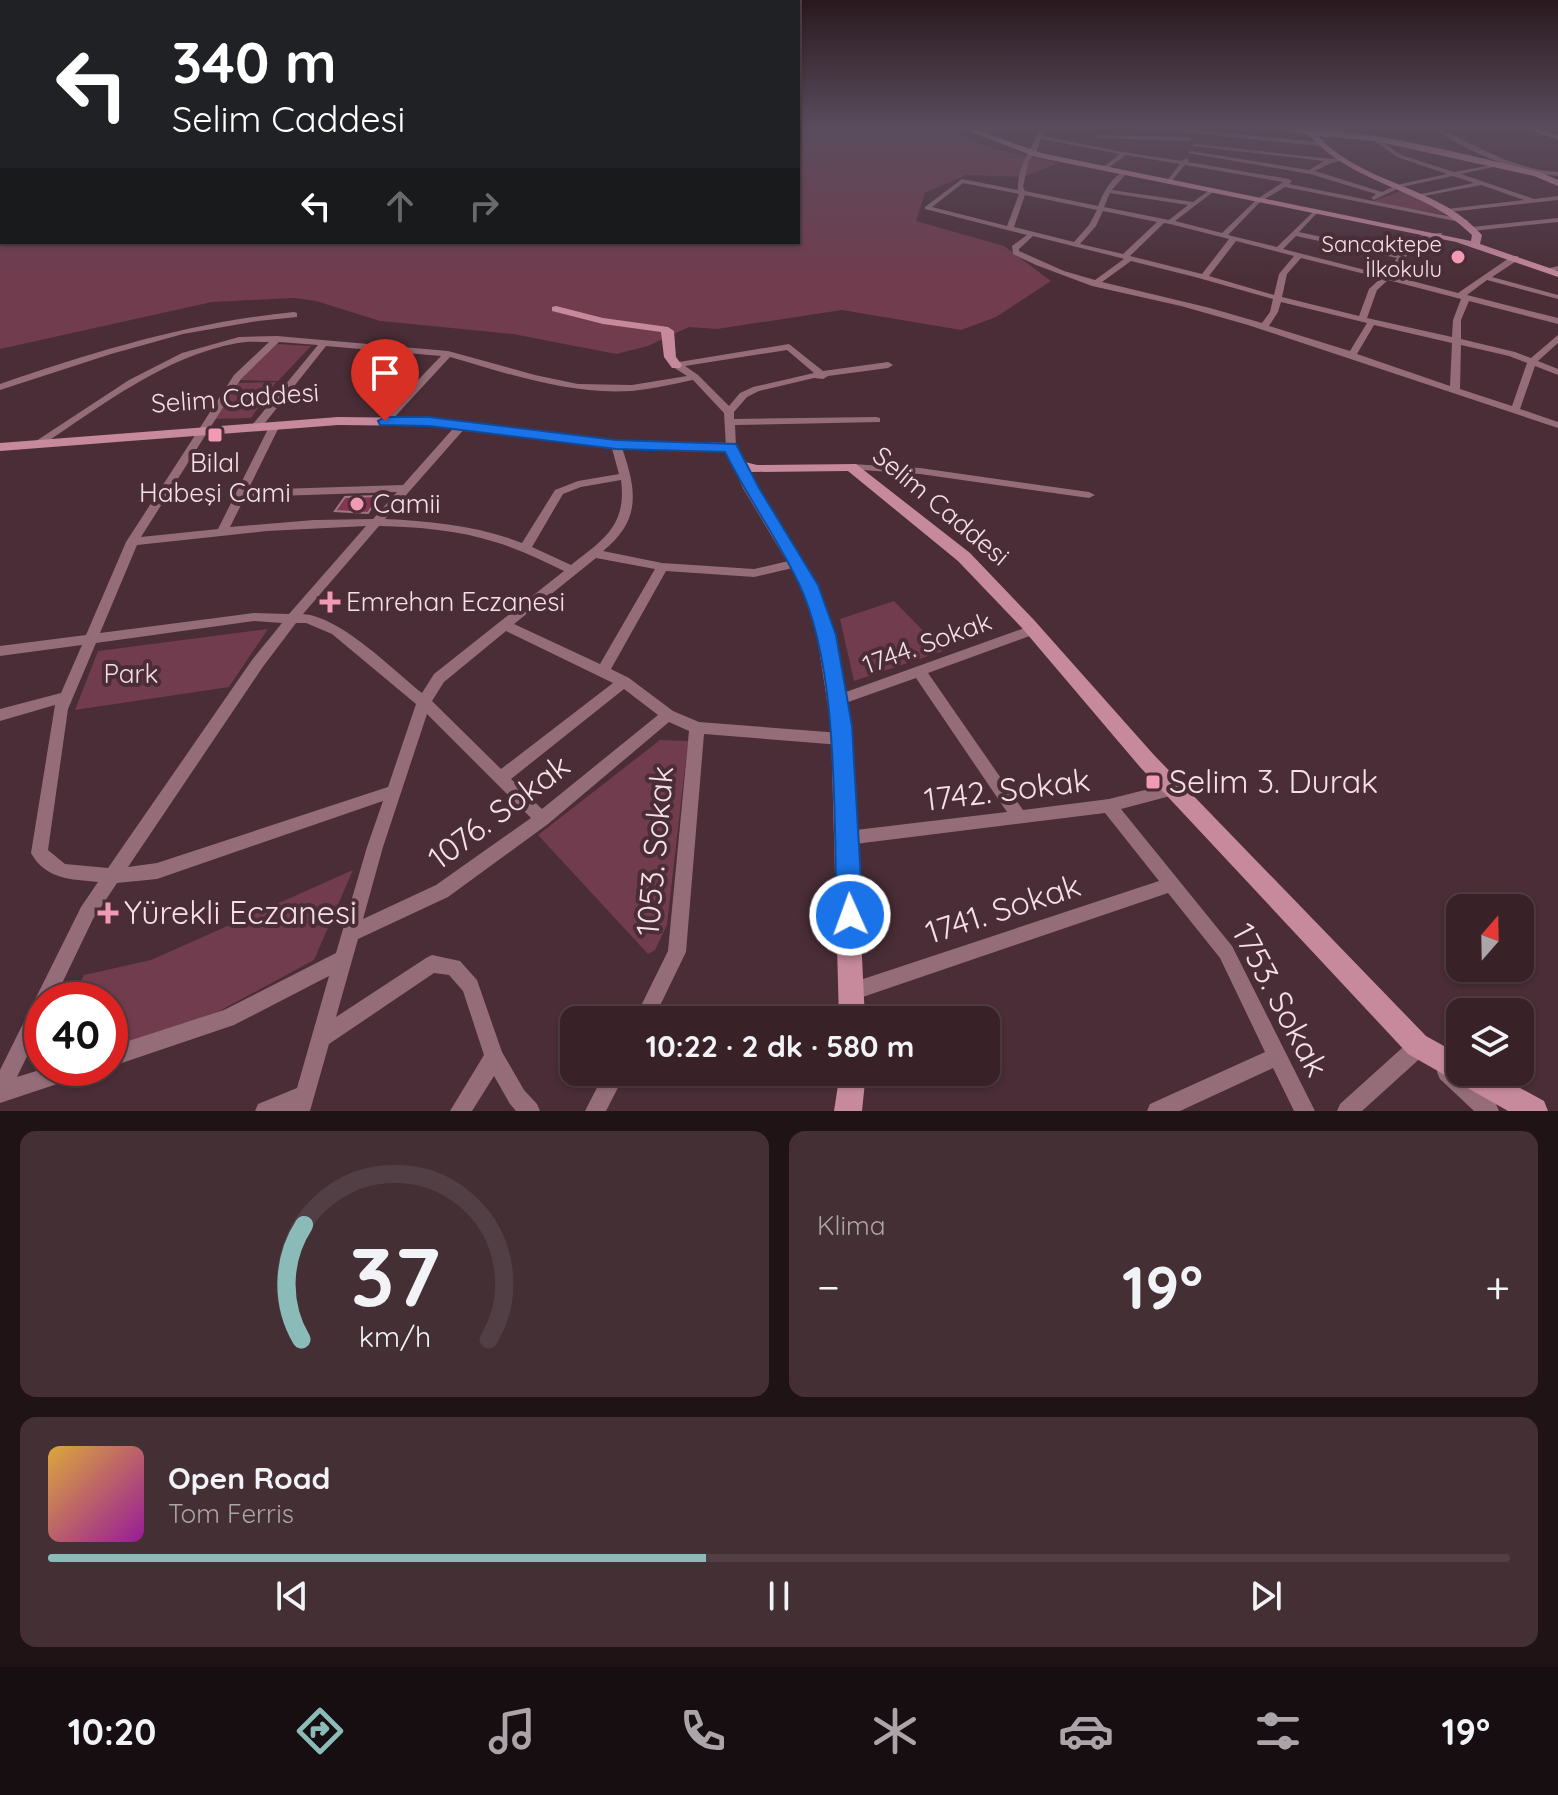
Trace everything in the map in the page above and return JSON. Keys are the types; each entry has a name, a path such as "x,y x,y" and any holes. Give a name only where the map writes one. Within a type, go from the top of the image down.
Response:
{"main road":[{"path":"1158,180 1439,235 1475,244 1558,274"},
{"path":"1385,180 1449,210 1477,235 1475,244"},
{"path":"556,309 603,321 664,329 668,331 670,357 676,365"},
{"name":"Selim Caddesi","path":"0,447 257,426 385,421 462,425 616,445 731,447"},
{"path":"731,447 750,488 809,585 826,635 841,739 852,1006"},
{"name":"Selim Caddesi","path":"742,466 757,469 851,467 964,557 1033,630 1173,789 1417,1045 1446,1062"},
{"path":"848,1111 851,1086"},
{"name":"Selim Caddesi","path":"1489,1086 1534,1111"}],"street":[{"path":"1010,228 1022,194 1022,180"},
{"path":"1076,244 1097,222 1108,191 1116,180"},
{"path":"1095,284 1167,221 1214,192 1220,180"},
{"path":"1270,180 1468,225 1558,220"},
{"path":"1224,235 1258,201 1292,180"},
{"path":"1336,180 1382,194"},
{"path":"1364,202 1399,186 1426,180"},
{"path":"1477,180 1532,200"},
{"path":"1558,321 1167,221 1020,190 962,181 927,208 1127,257 1278,299 1458,341 1558,372"},
{"path":"1419,195 1486,183"},
{"path":"1108,191 1194,204"},
{"path":"1449,210 1558,198"},
{"path":"1380,224 1389,207"},
{"path":"1278,250 1315,212"},
{"path":"1033,233 1015,248 1016,252 1095,284 1207,310 1558,425"},
{"path":"1294,233 1402,257"},
{"path":"1351,357 1367,320 1373,289 1388,277 1410,244 1420,238 1439,235"},
{"path":"1204,277 1234,238"},
{"path":"1263,328 1274,312 1283,274 1299,255"},
{"path":"1455,391 1457,320 1463,296 1515,258"},
{"path":"1546,270 1558,268"},
{"path":"1487,278 1558,297"},
{"path":"0,387 58,367 207,326 256,317 294,315"},
{"path":"1515,411 1532,362 1558,338"},
{"path":"38,443 132,382 185,355 221,343 277,339 448,354 578,387 632,388 695,377"},
{"path":"277,339 237,377 132,542 61,709 39,853 61,871 112,876 157,871 394,791"},
{"path":"257,426 324,343"},
{"path":"676,365 789,347 823,376"},
{"path":"385,421 448,354"},
{"path":"676,365 695,377 729,417 731,447"},
{"path":"729,417 745,393 761,387 856,367 888,365"},
{"path":"729,417 876,420"},
{"path":"222,532 275,425"},
{"path":"53,982 87,913 257,664 293,617 462,425"},
{"path":"265,1111 302,1103 350,934 424,702 439,678 506,626 624,525 629,486 616,445"},
{"path":"851,467 920,471 1089,495"},
{"path":"525,548 559,492 578,484 626,476"},
{"path":"242,494 407,488"},
{"path":"132,542 322,524 398,523 445,527 525,548 572,570"},
{"path":"592,553 662,567 754,573 797,563"},
{"path":"603,671 662,567"},
{"path":"0,651 254,617 293,617 319,622 337,631 424,702 542,819"},
{"path":"506,626 624,682 668,715 697,728 841,739"},
{"name":"1744. Sokak","path":"837,701 1033,630"},
{"path":"919,671 1019,817"},
{"path":"501,778 624,682"},
{"path":"0,715 66,697"},
{"name":"1076. Sokak","path":"350,934 442,891 542,819 668,715"},
{"name":"1053. Sokak","path":"650,1006 677,952 697,728"},
{"name":"1742. Sokak","path":"847,838 1109,806 1173,789"},
{"name":"1753. Sokak","path":"1109,806 1226,952 1305,1111"},
{"name":"1741. Sokak","path":"851,992 1173,884"},
{"path":"128,1051 227,1018 343,959"},
{"path":"321,1038 432,964 454,967 470,986 494,1057 517,1097 530,1111"},
{"path":"0,1092 24,1042"},
{"path":"1347,1111 1417,1045 1489,1111"},
{"path":"1157,1111 1278,1056"},
{"path":"460,1111 494,1057"},
{"path":"0,1092 24,1085"},
{"path":"595,1111 608,1086"}],"green space":[{"path":"800,180 955,180 925,193 916,221 1004,246 1051,281 996,317 961,330 842,310 717,329 689,327 648,346 616,354 513,334 380,321 316,301 294,298 212,302 0,349 0,244 800,244"},
{"path":"1404,190 1449,215 1371,202"},
{"path":"277,344 311,346 278,381 239,380"},
{"path":"276,382 251,418 211,419 239,383"},
{"path":"894,601 943,651 854,681 840,619"},
{"name":"Park","path":"268,629 229,687 75,710 98,651"},
{"path":"660,740 688,741 667,925 655,950 648,954 538,835"},
{"path":"353,870 314,960 201,1021 128,1043 128,982 81,982 84,975 151,960"}],"building":[{"name":"Camii","path":"379,496 368,513 335,511 345,497"}],"place":[{"name":"Sancaktepe İlkokulu","path":"1458,257"},
{"name":"Bilal Habeşi Cami","path":"215,435"},
{"name":"Camii","path":"357,504"},
{"name":"Emrehan Eczanesi","path":"330,602"},
{"name":"Selim 3. Durak","path":"1153,782"},
{"name":"Yürekli Eczanesi","path":"108,913"}],"route":[{"path":"385,421 429,422 616,445 731,447 750,488 777,527 809,585 826,635 841,726 850,915"}]}
